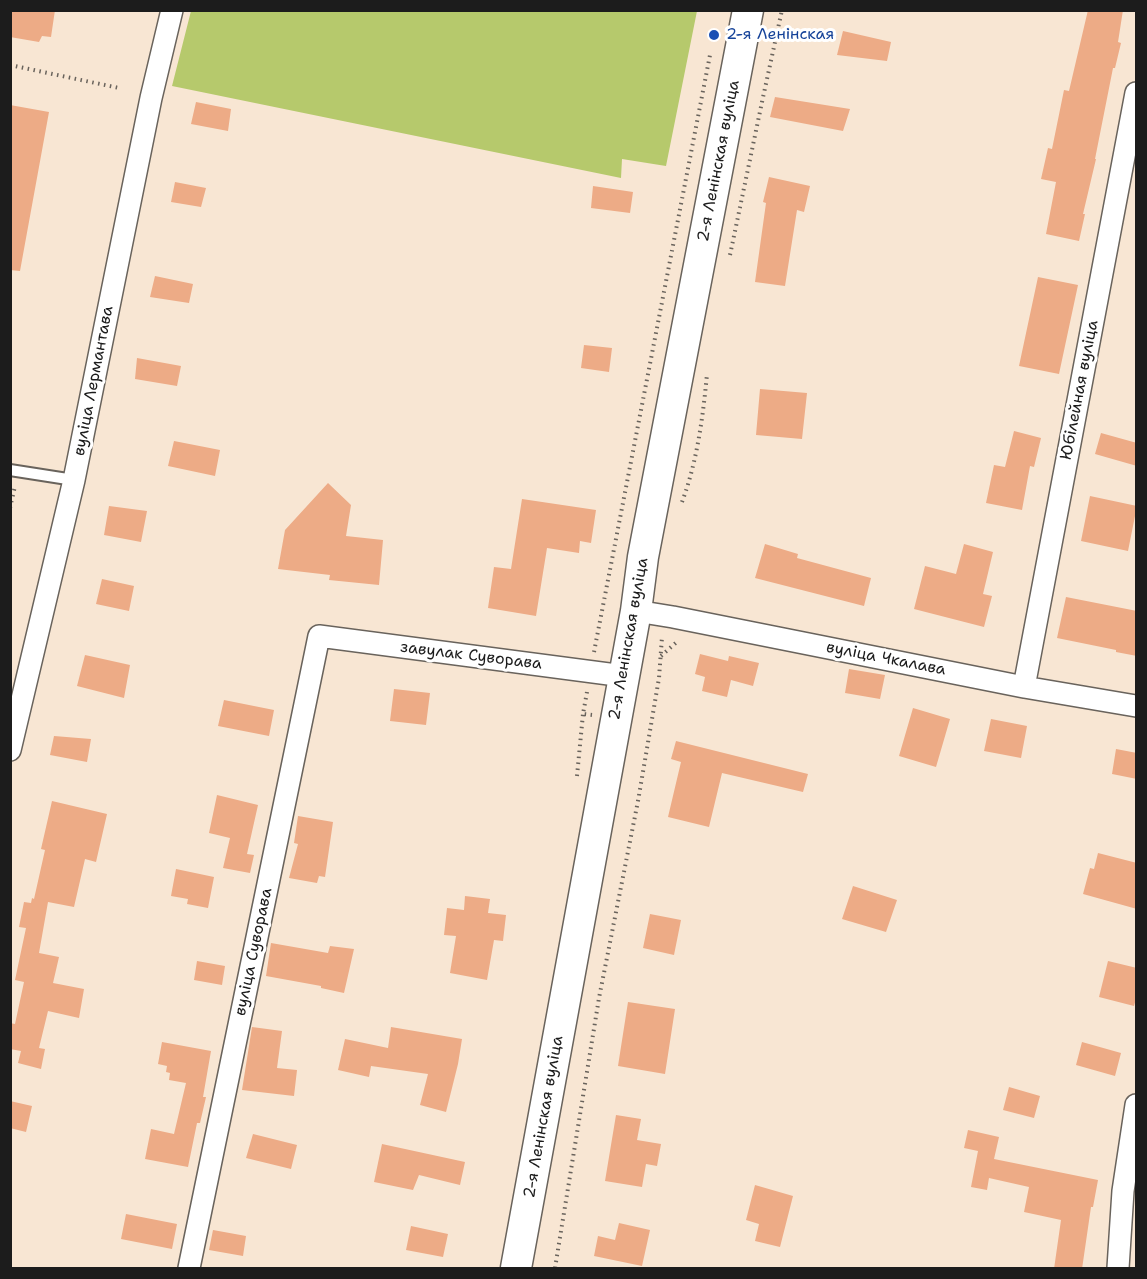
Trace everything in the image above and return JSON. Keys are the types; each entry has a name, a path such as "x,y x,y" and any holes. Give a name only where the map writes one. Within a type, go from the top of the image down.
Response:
{"main road":[{"name":"2-я Ленінская вуліца","path":"516,1269 636,611 643,557 748,10"}],"street":[{"name":"вуліца Лермантава","path":"10,750 74,480 151,98 172,10"},
{"name":"Юбілейная вуліца","path":"1024,687 1137,93"},
{"name":"вуліца Чкалава","path":"636,611 1024,687 1137,706"},
{"name":"завулак Суворава","path":"319,636 624,676"},
{"name":"вуліца Суворава","path":"189,1269 319,636"},
{"path":"1118,1269 1130,1193 1137,1105"}],"lane":[{"path":"10,470 74,480"}],"path":[{"path":"729,261 782,10"},
{"path":"10,65 119,88"},
{"path":"680,510 696,450 708,369"},
{"path":"555,1269 599,998 638,801 659,678 661,646"}],"green space":[{"path":"191,10 697,11 666,166 622,159 621,178 172,86"}],"building":[{"path":"10,10 55,10 51,37 42,36 39,42 10,37"},
{"path":"1088,10 1123,10 1118,42 1121,43 1115,68 1113,68 1079,241 1046,234 1056,182 1041,179 1048,148 1052,149 1064,90 1069,91"},
{"path":"843,31 891,42 887,61 837,55"},
{"path":"775,97 850,109 843,131 770,117"},
{"path":"196,102 231,109 228,131 191,124"},
{"path":"10,105 49,112 20,271 10,270"},
{"path":"769,177 810,186 804,212 797,210 785,286 755,282 766,203 763,202"},
{"path":"175,182 206,188 201,207 171,202"},
{"path":"593,186 633,192 630,213 591,208"},
{"path":"155,276 193,284 189,303 150,297"},
{"path":"1038,277 1078,285 1059,374 1019,366"},
{"path":"584,345 612,348 609,372 581,368"},
{"path":"137,358 181,366 177,386 135,379"},
{"path":"760,389 807,393 802,439 756,435"},
{"path":"1014,431 1041,438 1034,467 1030,466 1022,510 986,503 994,465 1005,467"},
{"path":"1101,433 1137,443 1137,466 1095,454"},
{"path":"174,441 220,450 215,476 168,466"},
{"path":"328,483 351,505 346,536 383,540 379,585 329,580 330,575 278,569 285,530"},
{"path":"1090,496 1137,506 1128,551 1081,541"},
{"path":"522,499 596,510 591,543 580,541 579,553 547,548 536,616 488,608 494,567 511,569"},
{"path":"109,506 147,511 141,542 104,535"},
{"path":"765,544 798,554 797,558 871,578 864,606 755,578"},
{"path":"964,544 993,552 983,594 992,596 984,627 914,609 925,566 956,574"},
{"path":"102,579 134,586 129,611 96,604"},
{"path":"1066,597 1137,611 1137,656 1057,638"},
{"path":"700,654 728,661 729,656 759,663 753,686 731,680 727,697 702,691 705,677 695,674"},
{"path":"85,655 130,665 124,698 77,686"},
{"path":"849,669 885,675 880,699 845,693"},
{"path":"394,689 430,693 426,725 390,721"},
{"path":"224,700 274,710 269,736 218,726"},
{"path":"913,708 950,719 936,767 899,756"},
{"path":"991,719 1027,726 1021,758 984,751"},
{"path":"54,736 91,739 87,762 50,755"},
{"path":"676,741 808,774 803,792 722,773 709,827 668,817 681,762 671,759"},
{"path":"1116,749 1137,753 1137,779 1112,774"},
{"path":"217,795 258,805 247,854 254,855 250,873 223,868 230,838 209,833"},
{"path":"52,801 107,814 96,862 85,859 74,907 48,902 39,953 59,957 53,983 84,989 79,1018 48,1011 39,1048 45,1049 41,1069 18,1063 21,1051 10,1049 10,1023 15,1024 24,982 15,980 26,928 19,927 24,902 31,903 32,898 34,899 45,850 41,849"},
{"path":"298,816 333,822 325,877 319,876 317,883 289,878 298,844 294,843"},
{"path":"1098,853 1137,863 1137,909 1083,894 1090,868 1094,869"},
{"path":"176,869 214,877 208,908 187,904 188,899 171,896"},
{"path":"853,886 897,900 886,932 842,919"},
{"path":"465,896 490,899 488,913 506,915 503,941 494,940 487,980 450,973 456,936 444,935 447,908 464,910"},
{"path":"650,914 681,920 674,955 643,948"},
{"path":"271,943 328,953 330,946 354,949 344,993 321,988 321,986 266,976"},
{"path":"197,961 225,966 222,985 194,980"},
{"path":"1108,961 1137,968 1137,995 1134,1006 1099,997"},
{"path":"628,1002 675,1009 665,1074 618,1066"},
{"path":"252,1027 282,1031 277,1068 297,1070 294,1096 242,1090"},
{"path":"391,1027 462,1039 446,1112 420,1105 428,1074 371,1066 369,1077 338,1070 345,1039 388,1048"},
{"path":"162,1042 211,1051 203,1097 206,1097 200,1123 197,1123 188,1167 145,1159 151,1129 174,1134 186,1083 169,1080 170,1073 166,1072 167,1066 158,1064"},
{"path":"1082,1042 1121,1053 1115,1076 1076,1065"},
{"path":"1009,1087 1040,1096 1034,1118 1003,1110"},
{"path":"10,1101 32,1106 26,1132 10,1128"},
{"path":"616,1115 641,1119 637,1140 661,1144 657,1166 646,1164 642,1187 605,1181"},
{"path":"968,1130 999,1137 994,1159 1098,1180 1093,1207 1091,1207 1082,1269 1054,1269 1061,1220 1024,1212 1029,1187 989,1178 987,1190 971,1187 978,1151 964,1148"},
{"path":"253,1134 297,1145 291,1169 246,1158"},
{"path":"382,1144 465,1162 460,1185 419,1175 413,1190 374,1182"},
{"path":"755,1185 793,1196 780,1247 755,1241 759,1224 746,1220"},
{"path":"126,1214 177,1224 172,1249 121,1239"},
{"path":"619,1223 650,1230 642,1266 594,1256 598,1236 615,1240"},
{"path":"411,1226 448,1234 443,1257 406,1250"},
{"path":"213,1230 246,1236 243,1256 209,1250"}],"place":[{"name":"2-я Ленінская","path":"714,35"}]}
